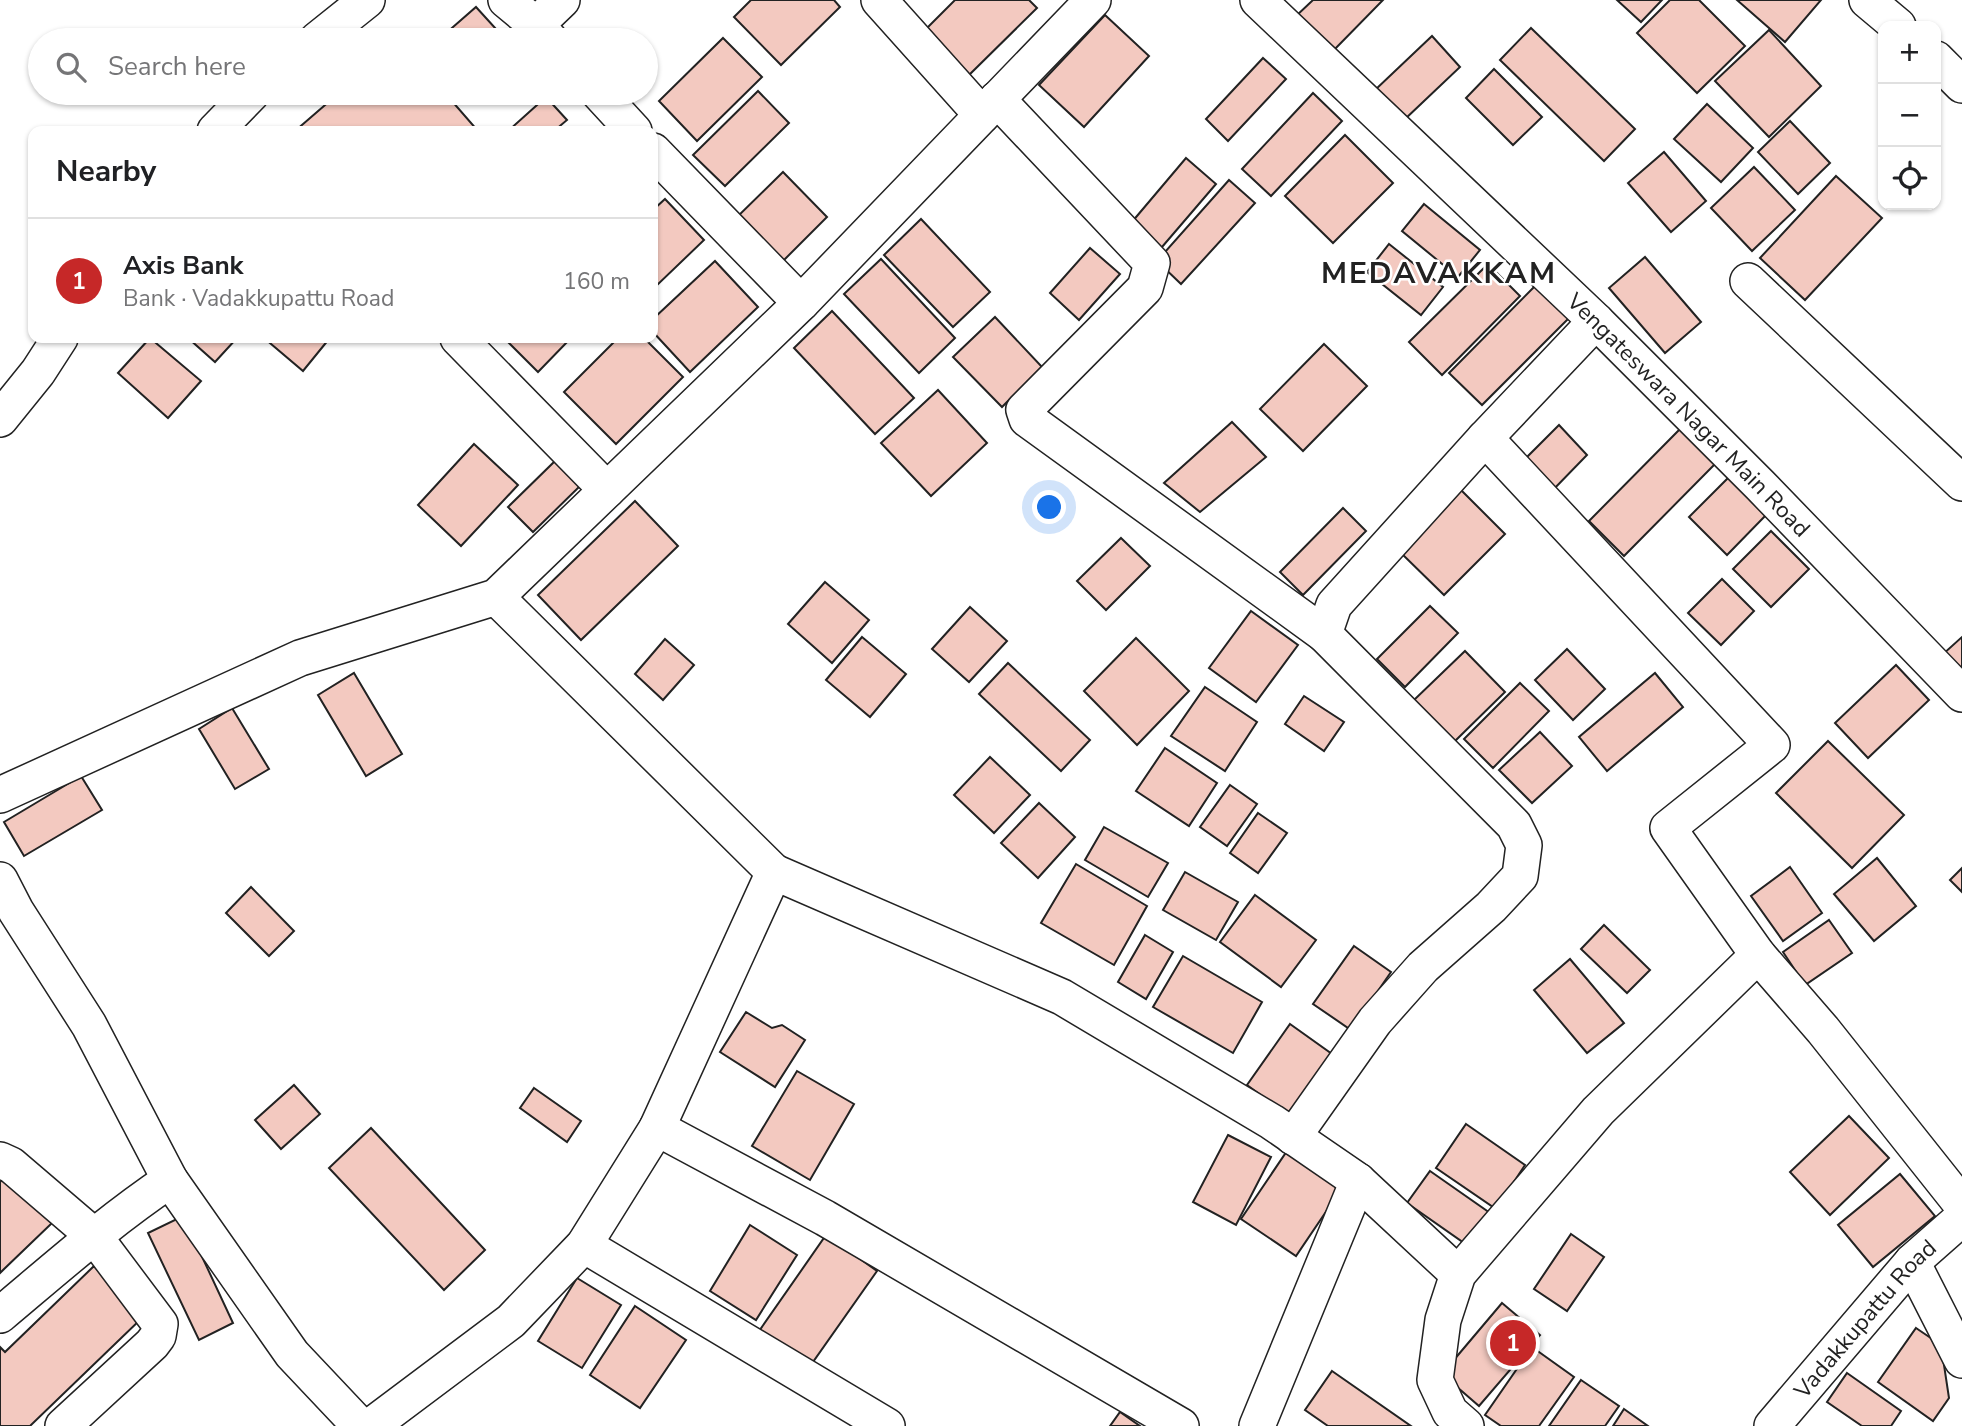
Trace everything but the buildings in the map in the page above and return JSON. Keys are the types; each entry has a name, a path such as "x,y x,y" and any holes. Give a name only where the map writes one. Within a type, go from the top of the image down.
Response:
{"street":[{"path":"332,28 367,0"},
{"path":"506,0 537,28"},
{"path":"546,28 562,0"},
{"path":"879,0 1152,263 1145,288 1024,410 1027,419 1324,634 1514,825 1524,845 1520,876 1491,907 1423,968 1375,1021 1293,1137"},
{"path":"0,795 300,658 496,597 801,303 1093,0"},
{"name":"Vengateswara Nagar Main Road","path":"1258,0 1596,321 1760,485 1962,694"},
{"path":"1867,0 1892,21"},
{"path":"1941,64 1962,85"},
{"path":"220,126 241,105"},
{"path":"609,105 629,126"},
{"path":"658,156 801,303"},
{"path":"1748,281 1962,483"},
{"path":"1324,634 1334,605 1485,438 1596,321"},
{"path":"0,419 38,372 57,343"},
{"path":"463,343 607,490"},
{"path":"1485,438 1772,745 1668,828 1758,956 1823,1030 1962,1205"},
{"path":"496,597 774,872 1062,997 1272,1122 1358,1181 1458,1274"},
{"path":"371,1426 510,1321 584,1245 657,1128 774,872"},
{"path":"0,880 16,911 89,1025 170,1180 292,1354 360,1426"},
{"path":"1466,1426 1450,1412 1435,1380 1443,1320 1458,1274 1598,1111 1758,956"},
{"path":"657,1128 825,1218 1181,1426"},
{"path":"0,1160 11,1165 94,1236 160,1324 152,1344 63,1426"},
{"path":"0,1315 94,1236 170,1180"},
{"path":"1256,1426 1358,1181"},
{"name":"Vadakkupattu Road","path":"1772,1426 1912,1262 1962,1218"},
{"path":"584,1245 887,1426"},
{"path":"1912,1262 1962,1360"}],"place":[{"name":"Axis Bank","path":"1513,1343"}],"district":[{"name":"MEDAVAKKAM","path":"1439,273"}]}
